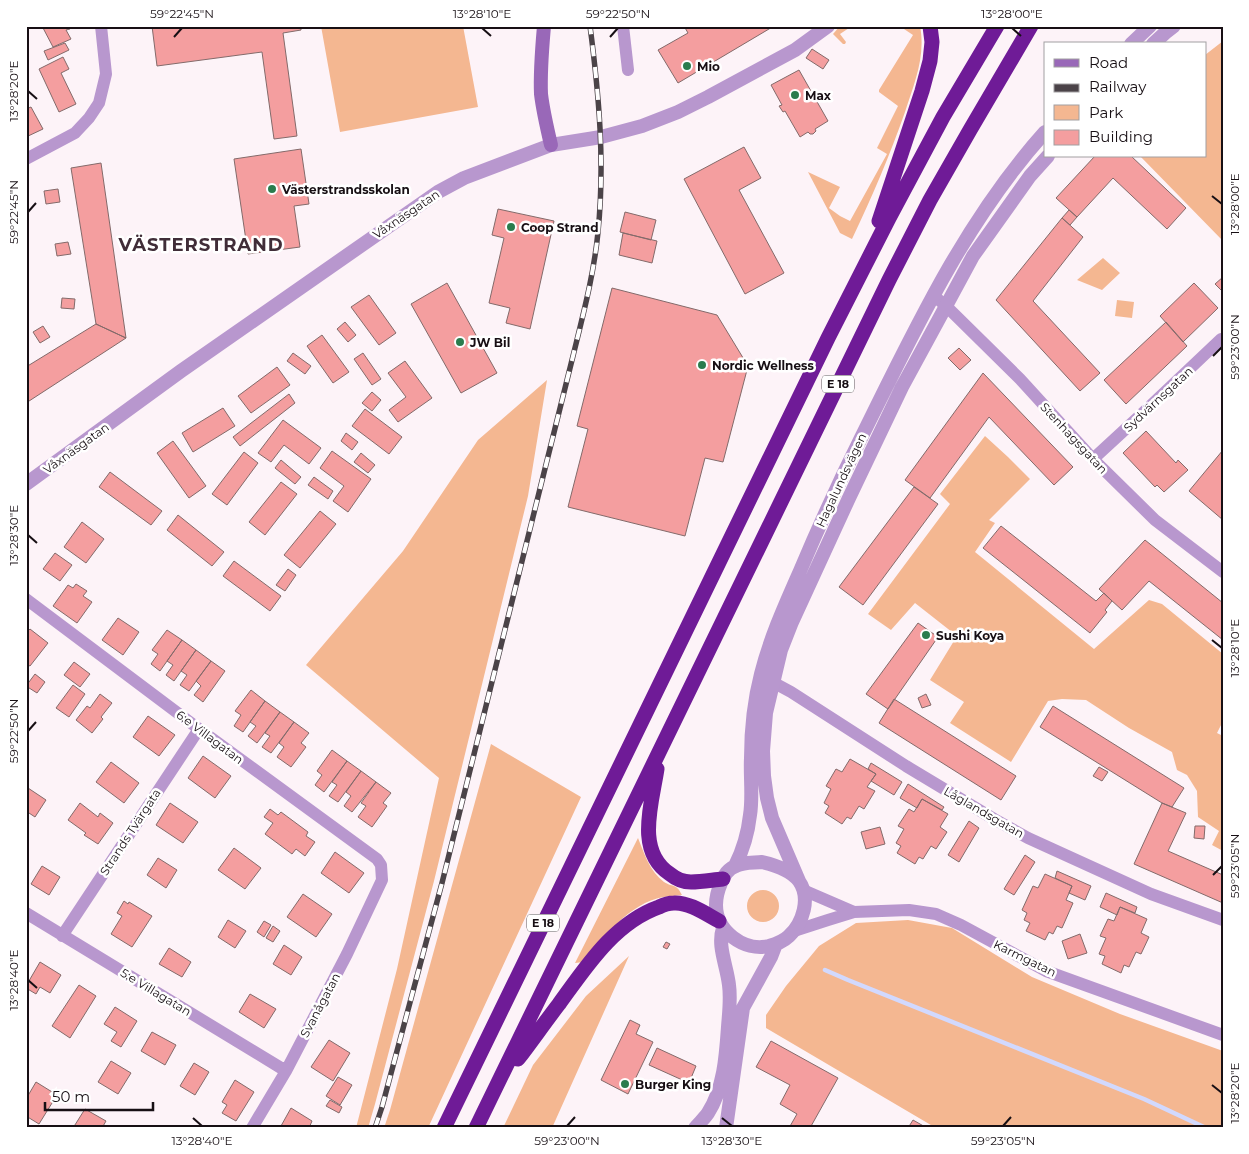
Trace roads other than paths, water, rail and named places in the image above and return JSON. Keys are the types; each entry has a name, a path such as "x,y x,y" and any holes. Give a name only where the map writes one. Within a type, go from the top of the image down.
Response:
{"highway":[{"path":"864,265 922,91 930,61 932,42 930,26"},
{"name":"E 18","path":"444,1128 864,265 943,116 997,26"},
{"name":"E 18","path":"476,1128 889,280 930,200 1031,26"},
{"path":"660,751 648,835 652,852 666,872 676,879 690,882 722,879"},
{"path":"495,1090 583,970 604,946 637,917 656,908 674,903 692,907 721,924"}],"main road":[{"path":"544,26 541,95 551,145"}],"street":[{"path":"26,158 75,133 89,118 99,103 106,74 101,26"},
{"path":"623,26 628,70"},
{"name":"Våxnäsgatan","path":"26,484 181,371 438,192 464,178 551,145 601,137 642,126 678,112 795,50 828,26"},
{"path":"1133,42 1150,26"},
{"path":"1155,42 1174,26"},
{"name":"Hagalundsvägen","path":"726,1128 743,1008 771,958 776,944 786,939 794,931 802,919 805,905 801,886 772,818 764,776 762,751 771,641 816,532 933,295 975,224 1029,150 1044,133"},
{"name":"Hagalundsvägen","path":"722,879 735,866 748,831 752,722 767,679 792,622 848,498 902,387 973,256 1030,176 1046,158"},
{"name":"Stenhagsgatan","path":"933,295 1020,379 1093,459 1155,520 1223,572"},
{"name":"Sydvärnsgatan","path":"1093,459 1223,340"},
{"name":"6:e Villagatan","path":"26,599 376,859 381,865 382,880"},
{"name":"Låglandsgatan","path":"767,679 791,692 906,766 1028,838 1152,894 1223,920"},
{"name":"Strands Tvärgata","path":"62,936 199,729"},
{"path":"735,866 762,862 775,865 788,872 801,886"},
{"path":"695,1128 707,1114 712,1104 724,1067 730,1001 720,936 721,924 716,907 717,892 722,879"},
{"name":"Svanågatan","path":"252,1128 286,1070 347,954 382,880"},
{"name":"Karmgatan","path":"801,886 854,912"},
{"name":"Karmgatan","path":"794,931 854,912 909,910 936,914 1046,971 1223,1035"},
{"name":"5:e Villagatan","path":"26,913 286,1070"},
{"path":"721,924 731,937 741,943 764,947 776,944"}],"waterway":[{"path":"825,970 1144,1099 1206,1128"}],"railway":[{"path":"375,1128 442,883 591,279 598,232 601,154 596,77 590,26"}],"place":[{"name":"Mio","path":"687,66"},
{"name":"Max","path":"795,95"},
{"name":"Västerstrandsskolan","path":"272,189"},
{"name":"Coop Strand","path":"511,227"},
{"name":"JW Bil","path":"460,342"},
{"name":"Nordic Wellness","path":"702,365"},
{"name":"Sushi Koya","path":"926,635"},
{"name":"Burger King","path":"625,1084"}],"district":[{"name":"VÄSTERSTRAND","path":"201,245"}]}
